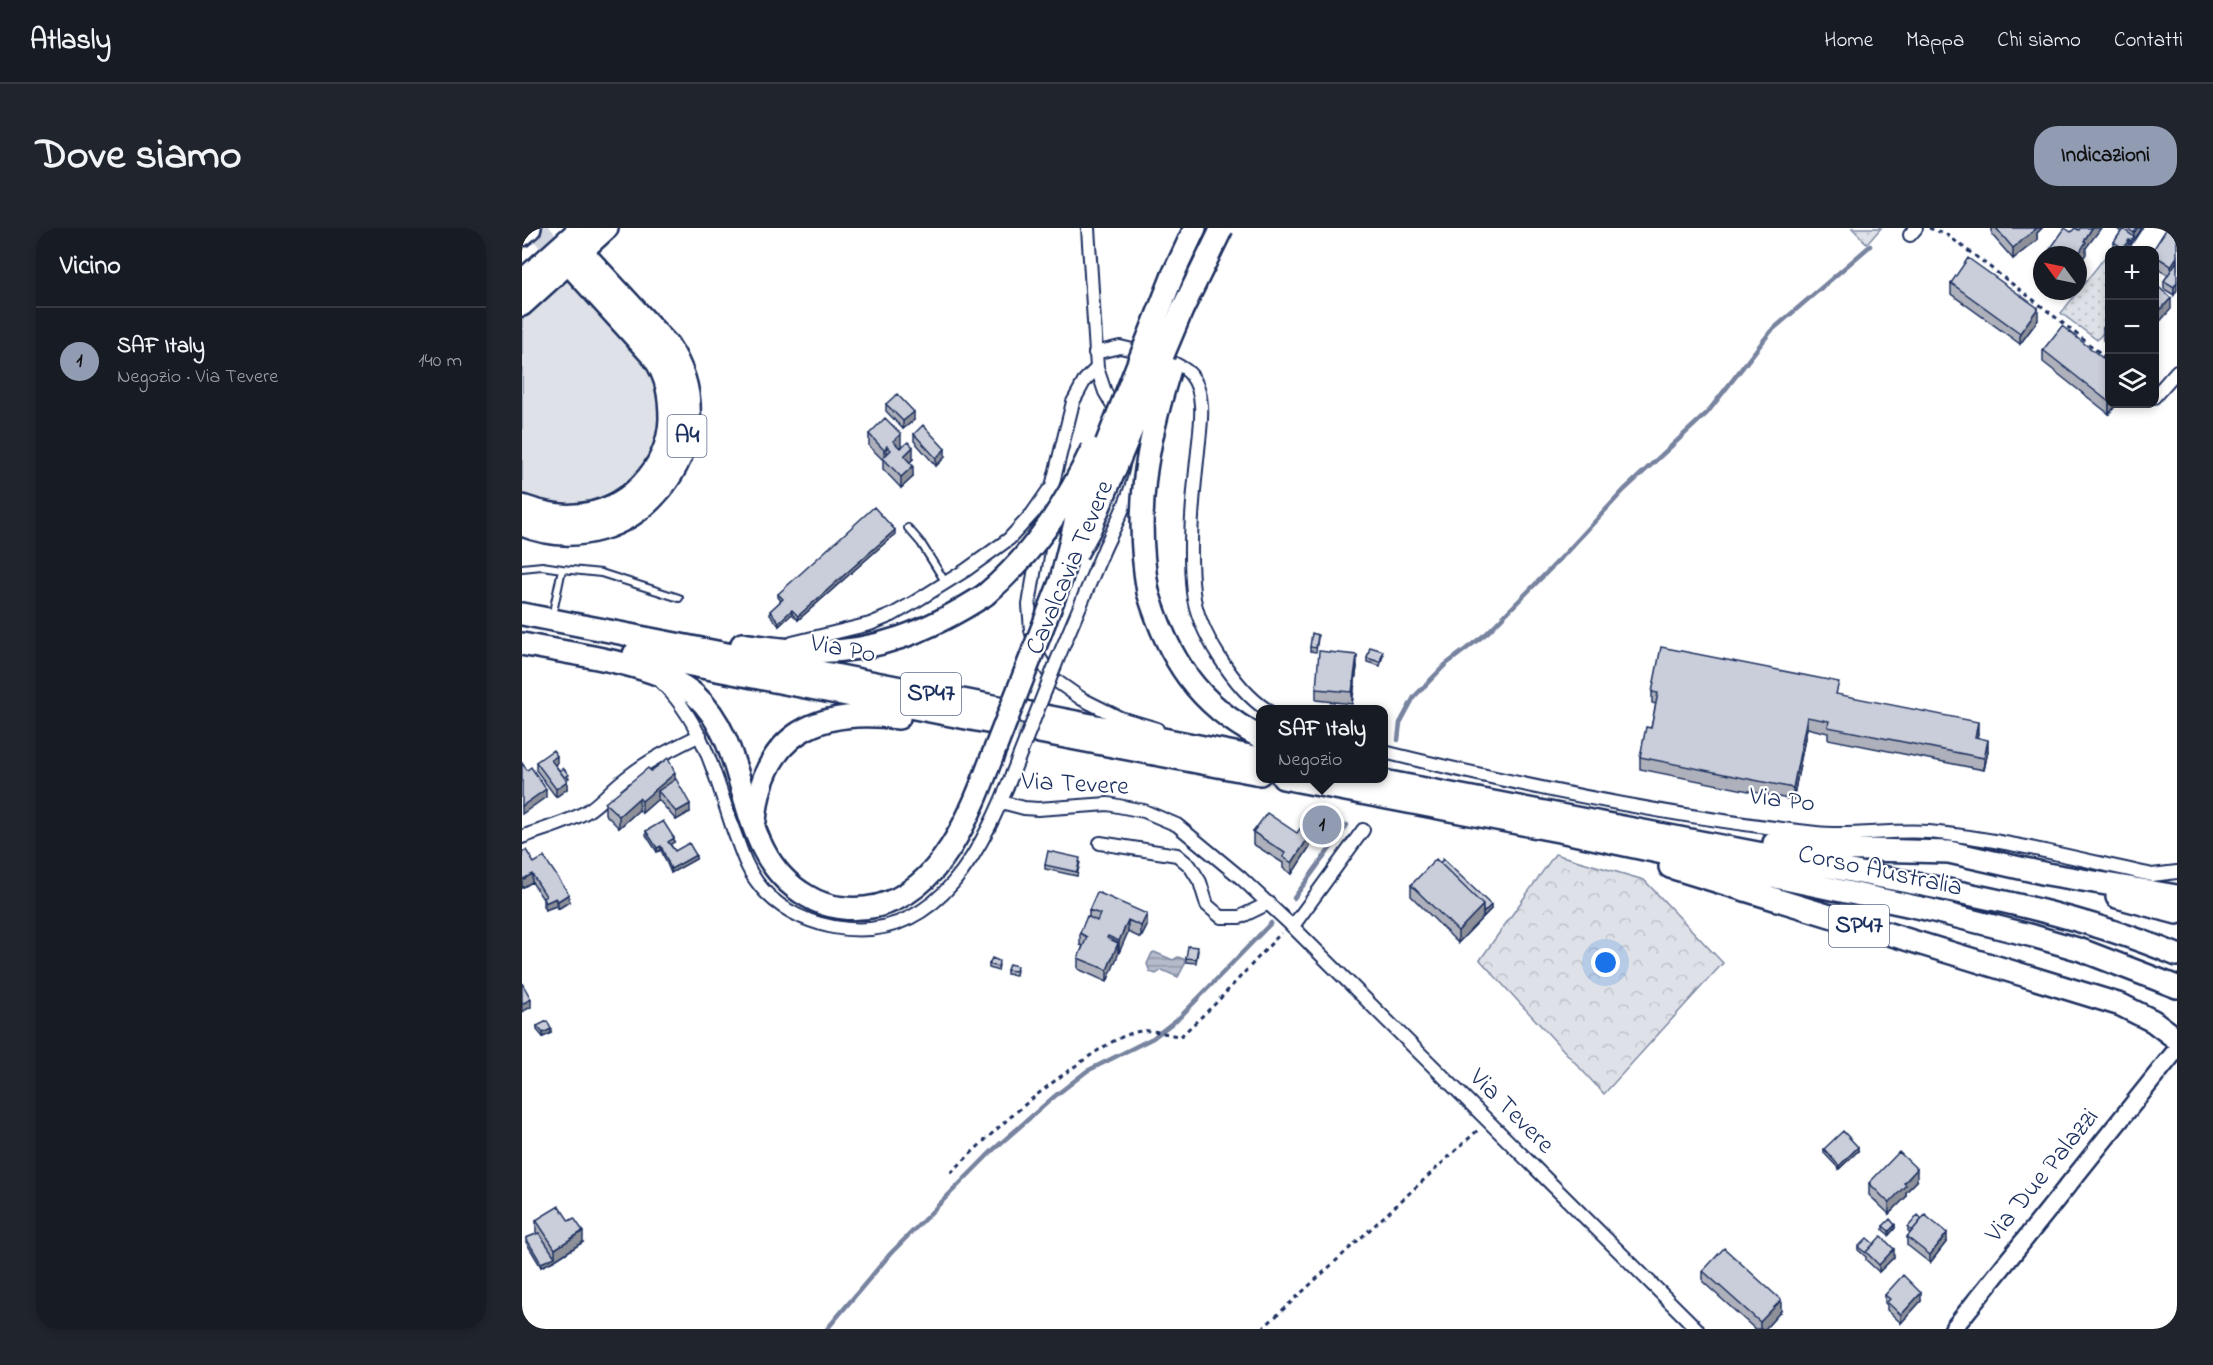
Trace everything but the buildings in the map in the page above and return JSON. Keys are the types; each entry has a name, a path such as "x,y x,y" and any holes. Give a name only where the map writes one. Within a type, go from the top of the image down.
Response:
{"highway":[{"path":"522,236 530,228"},
{"path":"522,281 581,228"},
{"path":"522,305 607,228"},
{"path":"602,630 808,652 834,651 887,642 915,633 942,621 985,595 1027,555 1061,506 1087,459 1195,228"},
{"path":"522,644 650,671 680,683 697,697 713,716 724,737 762,849 775,870 799,892 817,902 842,908 862,908 880,905 914,888 937,866 966,817 1062,578 1089,529 1182,310 1223,228"},
{"path":"1223,228 1178,344 1160,401 1146,462 1141,528 1148,592 1168,648 1184,674 1218,709 1256,733"},
{"name":"A4","path":"522,506 545,513 576,515 608,508 628,498 646,481 665,447 670,404 661,369 582,265 668,345 677,358 683,371 689,400 685,447 664,487 645,506 622,521 590,532 573,534 543,532 522,525"},
{"path":"1062,578 1075,524 1173,275"},
{"name":"Via Po","path":"522,614 1256,757"},
{"name":"Via Po","path":"522,633 987,722 965,728 867,715 845,715 813,725 786,742 768,768 760,786 754,827"},
{"path":"1039,732 1256,773"},
{"path":"1388,773 1477,799"},
{"name":"SP47","path":"1388,782 1640,829 1827,849 1948,852 2047,874 2177,896"},
{"name":"SP47","path":"1309,783 1564,832 1740,890 2121,1005 2153,1021 2175,1047"},
{"name":"Corso Australia","path":"1640,829 2041,909 2135,937 2177,955"},
{"name":"Corso Australia","path":"1564,832 1926,909 2033,936 2081,950 2177,987"},
{"name":"SP47","path":"2047,874 2112,896 2177,913"}],"street":[{"name":"Cavalcavia Tevere","path":"1002,802 1058,658 1133,480 1138,455 1105,392 1097,368 1088,228"},
{"path":"1095,353 1120,347 1163,357 1191,374 1200,394 1201,422 1191,536 1193,594 1207,635 1232,678 1262,705"},
{"path":"1097,368 1085,380 1073,402 1041,532 1029,605 1031,630 1039,657 1052,678 1082,699 1120,718 1156,728 1198,746"},
{"path":"2159,392 2177,370"},
{"path":"772,648 822,638 892,615 946,583 1009,539 1032,514 1054,482"},
{"name":"Via Tevere","path":"650,671 686,711 700,735 745,861 757,883 785,910 820,925 843,929 885,927 904,921 920,912 938,899 970,862 1002,802 1024,808 1051,809 1108,804 1144,811 1177,825 1241,878 1292,925 1697,1329"},
{"path":"522,837 586,812 624,779 656,756 700,735"},
{"name":"Via Po","path":"1388,753 1604,802 1740,823 1819,833 1927,832 1991,840 2152,875 2177,872"},
{"path":"1292,925 1363,830"},
{"path":"1100,843 1177,855 1190,866 1200,882 1207,905 1221,917 1240,917 1269,903"},
{"name":"Via Due Palazzi","path":"1953,1329 2175,1047"}],"lane":[{"path":"908,528 927,552 946,583"},
{"path":"522,568 542,566 601,573 679,598"},
{"path":"552,620 562,569"}],"path":[{"path":"1929,228 1946,234 2105,358"},
{"path":"951,1173 989,1135 1060,1076 1106,1045 1136,1032 1152,1030 1181,1036 1202,1018 1292,925"},
{"path":"1262,1329 1488,1121"}],"green space":[{"path":"1852,228 1881,228 1867,244"},
{"path":"2105,257 2105,331 2097,340 2061,313 2071,300 2087,300 2087,280"},
{"path":"569,274 653,370 662,407 654,450 631,481 615,494 577,506 553,505 522,495 522,319"},
{"path":"1555,854 1644,880 1723,963 1604,1094 1480,960"}],"water":[{"path":"1154,952 1173,960 1178,957 1184,959 1185,964 1178,977 1162,970 1156,974 1150,972 1147,964"}],"waterway":[{"path":"1398,740 1400,723 1414,697 1445,665 1487,633 1624,490 1707,413 1771,331 1870,246"},
{"path":"1294,898 1347,825"},
{"path":"827,1329 891,1253 993,1150 1087,1071 1153,1038 1180,1017 1271,923"}],"tunnel":[{"path":"536,228 568,263"},
{"path":"988,722 1039,732"}],"place":[{"name":"SAF Italy","path":"1322,825"}]}
